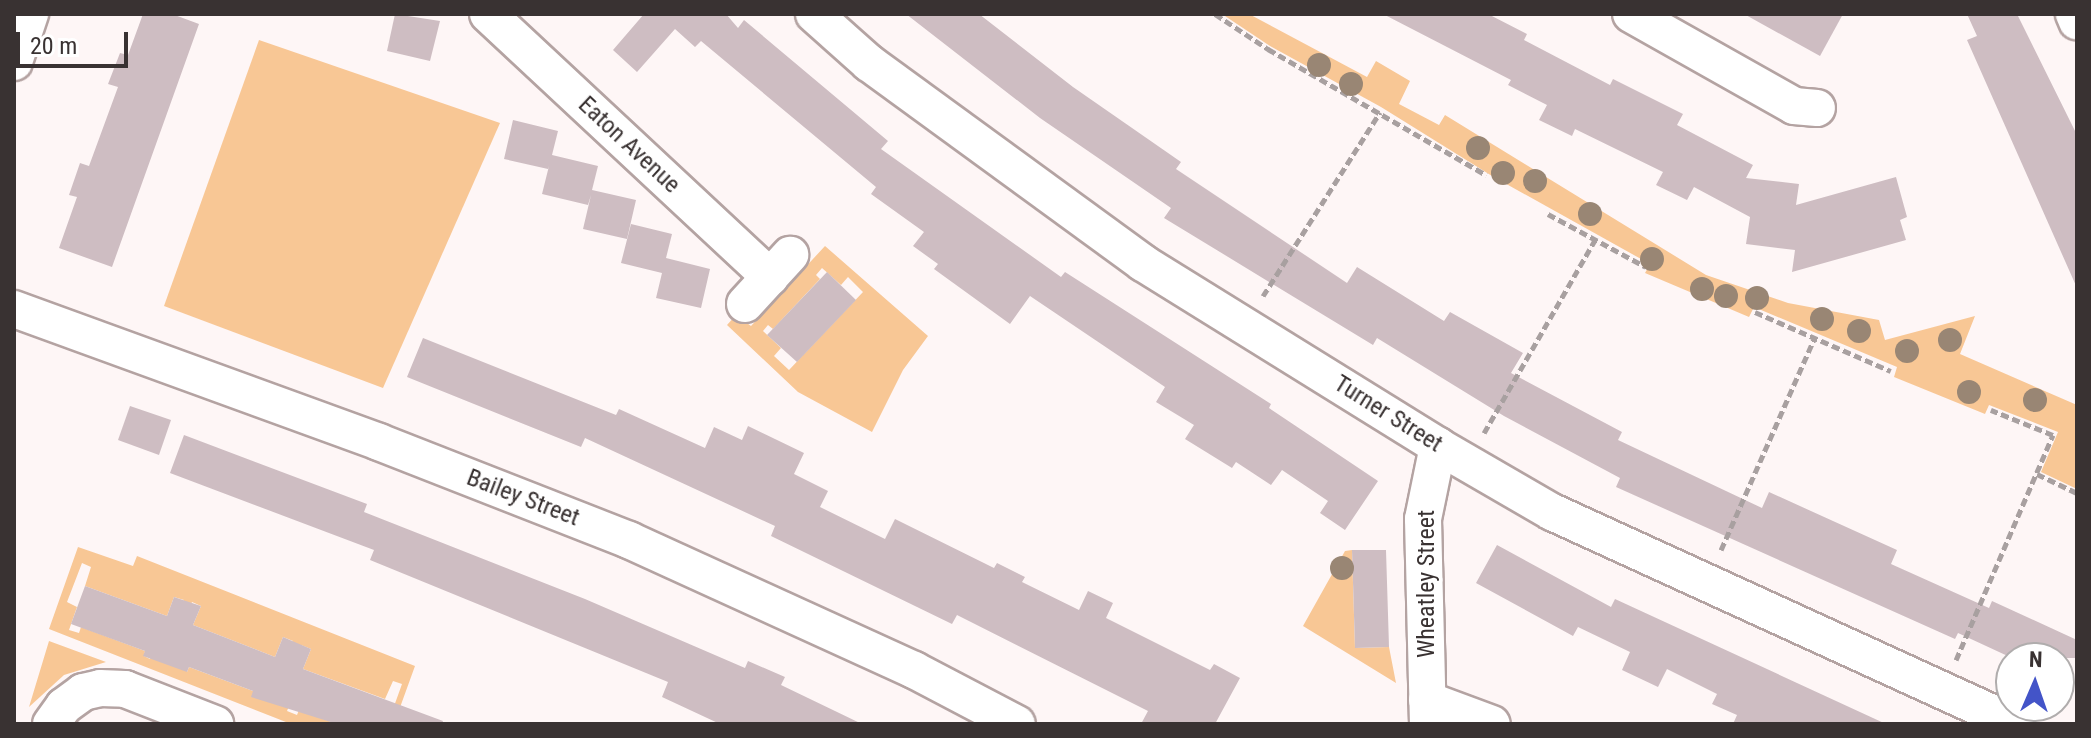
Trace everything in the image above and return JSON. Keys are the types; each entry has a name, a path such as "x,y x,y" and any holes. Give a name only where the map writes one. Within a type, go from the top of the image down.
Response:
{"street":[{"path":"14,62 30,14"},
{"name":"Eaton Avenue","path":"488,14 780,266 745,304"},
{"name":"Turner Street","path":"814,14 869,63 1143,263 1438,446 1552,512 2016,724"},
{"path":"1631,14 1794,106 1817,108"},
{"path":"2074,14 2077,21"},
{"name":"Bailey Street","path":"14,309 379,442 629,540 914,670 1017,724"},
{"name":"Wheatley Street","path":"1428,712 1423,519 1438,446"},
{"path":"51,724 64,706 83,692 100,688 125,689 215,724"},
{"path":"1428,712 1492,724"}],"path":[{"path":"1215,14 1268,49 1486,175"},
{"path":"1256,307 1380,112"},
{"path":"1548,214 1646,267"},
{"path":"1479,444 1595,240"},
{"path":"1755,312 1891,371"},
{"path":"1715,563 1814,339"},
{"path":"1951,671 2053,435 1991,410"},
{"path":"2037,474 2077,493"}],"shaded area":[{"path":"1222,14 1249,14 1367,77 1376,61 1410,81 1399,104 1439,125 1445,115 1706,275 1788,303 1879,320 1885,340 1975,316 1960,354 2077,405 2077,489 2041,472 2058,432 1989,405 1985,414 1894,377 1897,367 1754,307 1749,317 1645,273 1650,264 1492,176 1381,107 1270,46"},
{"path":"259,40 500,123 383,388 164,306"},
{"path":"825,246 928,336 903,370 872,432 798,392 727,325 736,315 751,326","holes":["822,268 841,285 848,277 863,292 789,370 774,356 781,348 763,331 768,325 773,329 820,279 816,275"]},
{"path":"78,547 133,566 137,556 415,666 394,724 388,723 402,684 393,681 385,699 303,669 311,649 301,645 296,689 287,711 297,715 299,710 337,724 291,724 49,629","holes":["82,563 91,567 85,586 167,616 174,597 184,600 159,636 150,659 144,656 145,651 81,627 79,633 69,630 77,607 67,602","192,602 201,606 193,625 275,657 283,637 293,641 253,691 189,667 187,672 176,641"]},
{"path":"1352,550 1355,648 1389,647 1396,683 1303,626 1345,551"},
{"path":"49,641 106,662 64,675 29,707"}],"building":[{"path":"143,14 172,14 199,24 112,267 59,248 77,197 69,195 80,163 89,166 118,87 108,84 120,53 128,55"},
{"path":"395,14 440,21 430,61 387,51"},
{"path":"644,14 726,14 738,28 744,20 888,141 881,149 1061,277 1065,272 1271,404 1269,408 1378,481 1345,530 1320,513 1328,501 1282,470 1271,485 1236,462 1232,468 1185,439 1194,425 1156,402 1165,387 1030,296 1010,324 934,269 938,264 913,246 924,232 871,194 876,187 701,41 695,47 675,29 637,72 613,50"},
{"path":"906,14 979,14 1073,87 1181,162 1176,169 1347,283 1357,267 1444,321 1450,312 1523,353 1511,373 1622,432 1618,440 1762,508 1769,492 1897,550 1891,564 1989,608 1992,601 2077,640 2077,658 2075,642 1995,642 1995,650 1958,633 1955,639 1616,487 1620,478 1504,416 1377,338 1373,345 1164,218 1171,208 1040,118"},
{"path":"1383,14 1488,14 1527,34 1524,40 1610,85 1613,79 1683,114 1677,125 1753,165 1746,178 1799,184 1796,205 1896,177 1907,217 1900,220 1906,240 1792,272 1795,250 1746,244 1750,217 1694,187 1687,200 1656,185 1663,172 1575,129 1572,136 1539,120 1547,105 1508,85 1511,80"},
{"path":"1744,14 1843,14 1820,56"},
{"path":"1967,14 2017,14 2077,135 2077,288 1967,40 1977,36"},
{"path":"513,120 558,131 552,155 598,166 592,190 636,200 627,239 583,229 591,195 588,205 542,194 549,166 548,169 504,159"},
{"path":"631,224 672,234 666,258 710,269 701,308 656,298 662,273 621,263"},
{"path":"827,272 856,300 797,362 767,335"},
{"path":"423,338 616,415 619,409 705,448 714,427 742,440 748,426 804,453 794,474 828,491 820,507 885,539 895,519 994,568 997,563 1025,577 1022,582 1079,610 1088,591 1113,603 1106,618 1210,670 1214,664 1240,678 1215,724 1141,724 1148,711 957,615 952,624 771,536 775,526 585,438 581,447 407,377"},
{"path":"130,406 171,420 159,455 118,440"},
{"path":"184,435 367,504 364,512 585,599 745,668 748,661 785,677 781,685 862,724 720,724 662,697 668,682 370,560 374,550 170,473"},
{"path":"1497,545 1611,607 1615,599 1886,724 1733,724 1737,715 1712,704 1717,694 1667,669 1658,687 1622,670 1630,652 1578,627 1573,636 1476,583"},
{"path":"1352,550 1386,550 1389,647 1355,648"},
{"path":"85,586 167,616 174,597 201,606 193,625 275,657 283,637 311,649 303,669 443,721 442,724 337,724 251,697 253,691 189,667 187,672 143,656 145,651 71,624"}]}
